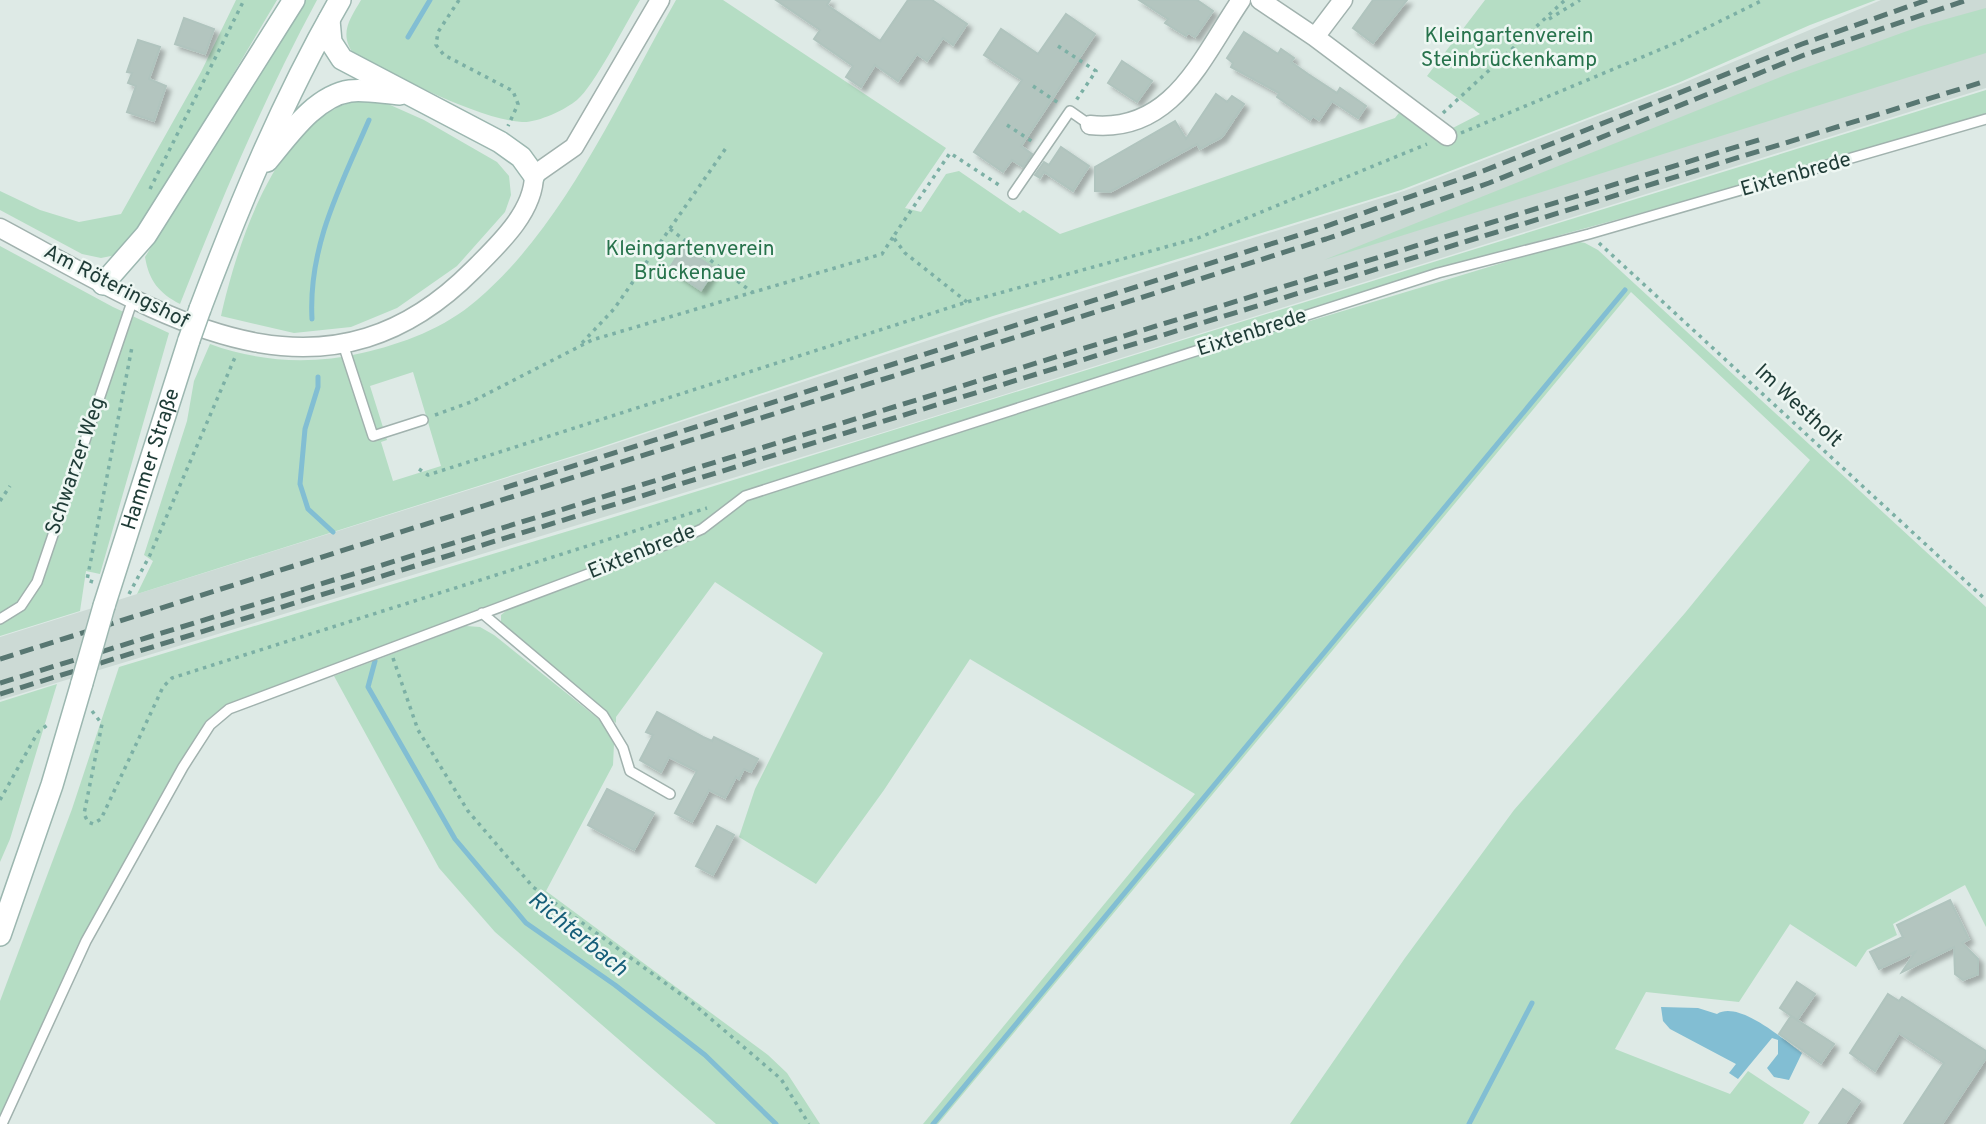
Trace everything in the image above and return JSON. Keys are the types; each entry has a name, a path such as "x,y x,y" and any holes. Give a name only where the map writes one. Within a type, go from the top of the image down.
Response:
{"main road":[{"path":"103,284 146,236 294,0"},
{"name":"Hammer Straße","path":"0,935 200,309 250,181 340,0"},
{"path":"329,20 331,42 342,59 406,95 500,142 521,157 534,175"},
{"path":"250,181 302,121 323,103 349,91 406,95"}],"street":[{"path":"534,175 574,147 660,0"},
{"path":"1090,125 1108,127 1130,124 1153,115 1171,100 1241,0"},
{"path":"1260,0 1315,37 1447,136"},
{"path":"1315,37 1343,0"},
{"name":"Am Röteringshof","path":"0,228 103,284 175,319 242,341 290,348 343,344 377,334 409,319 461,282 514,223 531,198 534,175"}],"lane":[{"path":"1013,194 1070,111 1090,125"},
{"name":"Eixtenbrede","path":"482,613 702,529 745,496 1438,273 1589,234 1986,119"},
{"name":"Schwarzer Weg","path":"0,618 21,606 37,582 133,299"},
{"path":"343,344 373,436 423,420"},
{"path":"2,1124 86,941 210,724 229,709 482,613 603,715 623,748 630,771 670,794"}],"path":[{"path":"147,195 244,0"},
{"path":"459,0 438,32 436,46 444,55 513,91 518,104 500,142"},
{"path":"1431,124 1565,0"},
{"path":"1544,22 1580,0"},
{"path":"419,469 428,475 967,302 1198,238 1447,136 1466,132 1678,42 1763,0"},
{"path":"1033,86 1070,111 1096,71 1058,46"},
{"path":"1007,125 1044,148"},
{"path":"579,346 614,309 726,148"},
{"path":"423,420 471,402 579,346 882,254 950,153 1013,194"},
{"path":"670,229 753,293"},
{"name":"Im Westholt","path":"1589,234 1986,600"},
{"path":"893,237 905,253 967,302"},
{"path":"0,501 10,486"},
{"path":"0,800 38,732 76,704 93,711 102,724 84,814 88,822 93,824 101,819 158,696 173,678 712,506 731,506"},
{"path":"390,650 418,730 468,811 533,887 690,1002 751,1053 781,1079 809,1124"}],"shaded area":[{"path":"1881,0 1986,0 1986,88 868,437 0,700 0,637 599,449 996,318 1404,191 1683,83"}],"green space":[{"path":"236,0 277,0 149,216 116,255 101,258 82,254 0,210 0,191 40,210 79,222 121,214 201,72"},
{"path":"302,0 317,0 244,150 180,304 156,285 149,273 145,257"},
{"path":"361,0 640,0 584,93 551,115 522,122 460,105 353,53 346,32"},
{"path":"676,0 723,0 946,148 905,208 921,212 946,174 959,171 1020,213 1023,210 1060,234 1395,118 1405,105 1443,133 1480,114 1427,76 1485,0 1876,0 1810,25 1678,83 1401,190 993,316 592,450 137,594 153,561 144,555 187,421 194,381 210,344 247,355 285,360 343,357 408,340 465,310 508,270 564,198","holes":["413,372 441,466 393,481 381,442 387,440 370,386"]},
{"path":"1986,8 1986,53 1324,260 1788,74 1921,26"},
{"path":"1986,90 1986,115 1915,138 1436,269 743,493 701,525 672,538 226,705 205,722 83,938 0,1116 0,1001 72,809 119,667 595,523"},
{"path":"356,101 388,104 424,120 497,162 509,176 511,195 505,212 457,266 397,308 351,327 294,333 221,316 250,222 264,189 282,159 303,133 328,113"},
{"path":"1575,241 1598,250 1986,607 1986,927 1965,885 1893,924 1897,935 1867,950 1856,967 1790,924 1739,1002 1646,992 1615,1049 1730,1094 1748,1071 1810,1112 1803,1124 1290,1124 1405,958 1514,810 1685,613 1810,460 1631,292 938,1124 923,1124 1195,794 970,659 884,790 816,884 739,837 755,789 823,653 715,582 616,717 616,723 501,623 501,615 511,607 704,533 748,500 1270,333"},
{"path":"0,246 113,307 169,333 100,574 86,571 80,611 0,636"},
{"path":"466,626 480,627 494,635 600,720 614,744 613,765 546,891 768,1055 787,1073 820,1124 716,1124 495,932 439,868 334,676"},
{"path":"57,684 10,839 0,862 0,702"}],"water":[{"path":"1661,1007 1698,1008 1717,1014 1737,1012 1761,1023 1802,1053 1789,1080 1774,1077 1767,1068 1778,1054 1778,1040 1772,1038 1738,1079 1729,1073 1736,1064 1670,1029 1663,1021"}],"building":[{"path":"776,0 830,0 827,5 880,41 908,0 932,0 967,24 953,45 943,38 927,61 917,54 898,81 875,65 861,87 846,77 853,66 814,39 820,30"},
{"path":"1139,0 1197,0 1213,11 1195,37 1188,33 1186,36 1165,23 1168,19"},
{"path":"1373,0 1407,0 1373,43 1353,28"},
{"path":"1066,14 1095,34 1021,146 1032,154 1023,167 1012,160 1003,172 974,152 1022,80 984,55 1001,29 1038,54"},
{"path":"184,18 214,29 205,54 175,44"},
{"path":"1244,32 1278,54 1281,49 1294,58 1291,62 1308,74 1337,93 1340,88 1366,106 1358,118 1332,101 1319,120 1313,116 1310,120 1277,97 1279,93 1231,67 1233,63 1227,58"},
{"path":"138,40 160,47 149,79 166,86 154,121 127,112 136,86 128,83 132,73 127,72"},
{"path":"1122,61 1152,81 1137,102 1108,83"},
{"path":"1216,94 1227,102 1232,96 1244,104 1222,137 1200,149 1197,144 1110,192 1095,191 1095,167 1175,121 1186,139"},
{"path":"1061,147 1089,166 1073,191 1044,172 1040,178 1035,175 1044,162 1049,165"},
{"path":"683,247 715,269 701,290 669,269"},
{"path":"657,712 703,737 712,741 714,737 758,759 751,772 744,769 739,779 736,777 725,798 709,790 692,822 675,813 697,771 669,757 661,772 640,760 653,735 646,732"},
{"path":"607,789 654,813 634,850 588,825"},
{"path":"717,826 734,835 713,875 696,866"},
{"path":"1950,900 1969,939 1962,943 1978,959 1978,974 1963,980 1955,974 1954,947 1902,972 1915,952 1879,969 1870,952 1903,937 1897,925"},
{"path":"1797,982 1815,994 1797,1020 1780,1008"},
{"path":"1888,994 1899,1001 1902,997 1986,1051 1986,1058 1942,1124 1904,1124 1944,1063 1899,1033 1875,1071 1850,1053"},
{"path":"1791,1016 1834,1044 1821,1063 1779,1034"},
{"path":"1843,1089 1860,1101 1845,1124 1819,1124"}],"waterway":[{"name":"Richterbach","path":"408,37 430,0"},
{"name":"Richterbach","path":"312,319 315,266 328,216 369,120"},
{"path":"933,1124 1625,290"},
{"name":"Richterbach","path":"318,377 318,387 305,429 300,484 308,509 333,532"},
{"name":"Richterbach","path":"375,661 368,687 455,839 526,923 615,985 705,1055 776,1124"},
{"path":"1469,1124 1532,1003"}],"railway":[{"path":"504,488 1321,228 1483,171 1802,44 1927,0"},
{"path":"0,659 1326,239 1489,183 1804,55 1967,0"},
{"path":"0,694 1986,81"},
{"path":"0,683 1765,138"}],"park label":[{"name":"Kleingartenverein Steinbrückenkamp","path":"1509,48"},
{"name":"Kleingartenverein Brückenaue","path":"690,261"}]}
